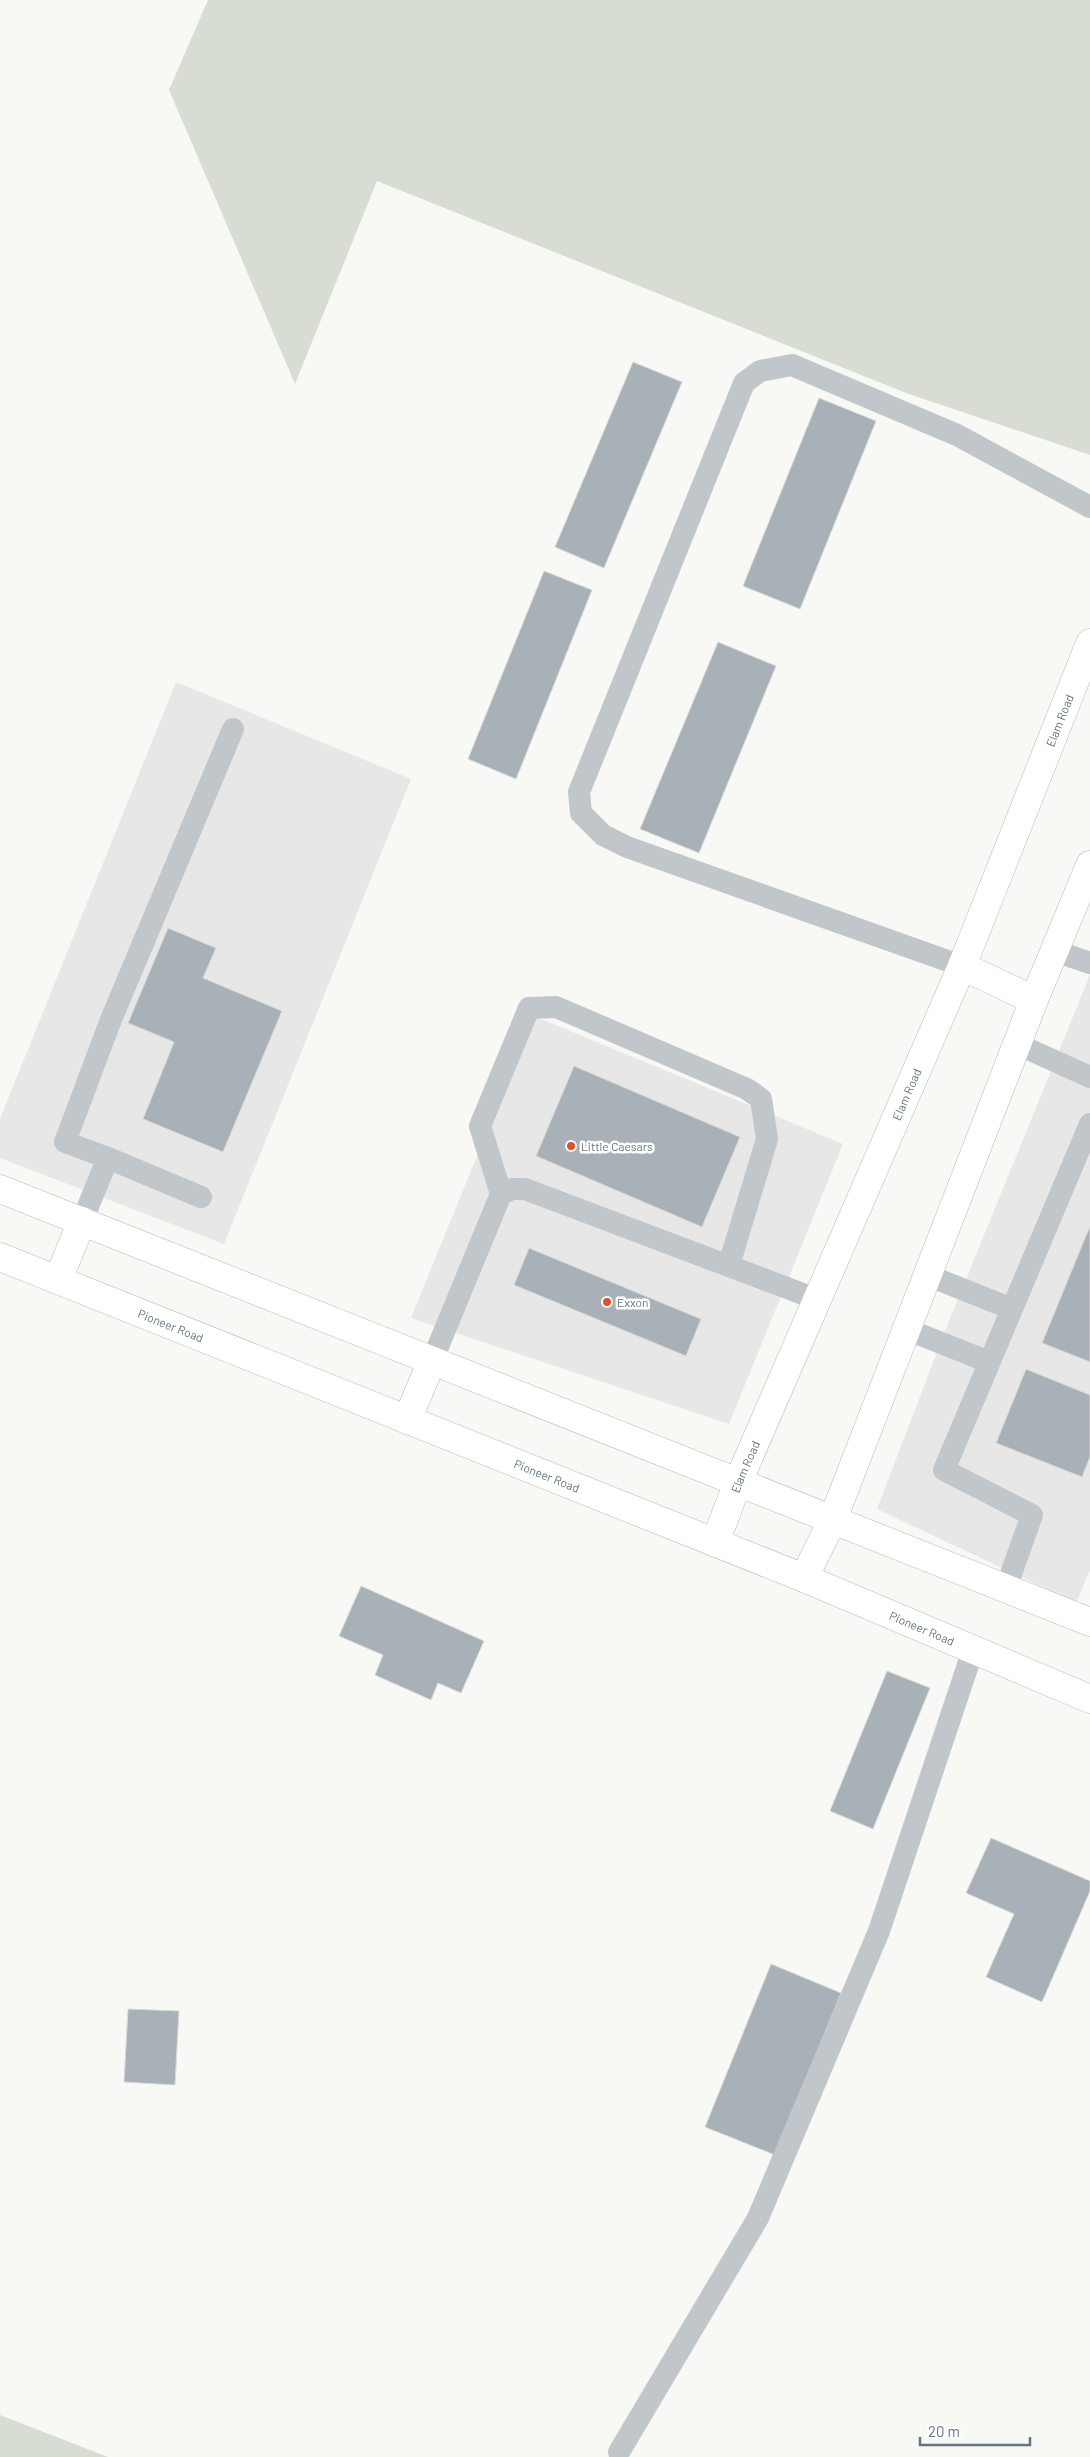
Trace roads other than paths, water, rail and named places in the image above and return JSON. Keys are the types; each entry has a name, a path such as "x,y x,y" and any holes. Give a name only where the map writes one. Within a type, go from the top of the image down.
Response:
{"main road":[{"name":"Elam Road","path":"716,1543 738,1482 962,966 1090,643"},
{"path":"804,1578 833,1518 1034,1000 1090,865"},
{"path":"962,966 1034,1000"},
{"path":"0,1189 833,1518 1090,1622"},
{"path":"58,1280 82,1221"},
{"name":"Pioneer Road","path":"0,1257 804,1578 1090,1699"},
{"path":"407,1420 432,1360"}],"lane":[{"path":"962,966 627,847 602,835 581,813 579,792 744,383 760,371 792,365 957,436 1090,507"},
{"path":"201,1198 108,1158 64,1142 110,1022 233,729"},
{"path":"1055,951 1090,963"},
{"path":"432,1360 501,1194 480,1126 529,1008 556,1008 747,1089 761,1100 768,1139 729,1265"},
{"path":"1017,1044 1090,1077"},
{"path":"1006,1588 1032,1515 944,1470 1090,1124"},
{"path":"82,1221 108,1158"},
{"path":"501,1194 512,1189 525,1190 729,1265 816,1300"},
{"path":"926,1275 1012,1309"},
{"path":"906,1329 989,1362"},
{"path":"619,2452 758,2218 879,1931 973,1650"}],"place":[{"name":"Little Caesars","path":"571,1146"},
{"name":"Exxon","path":"607,1302"}]}
